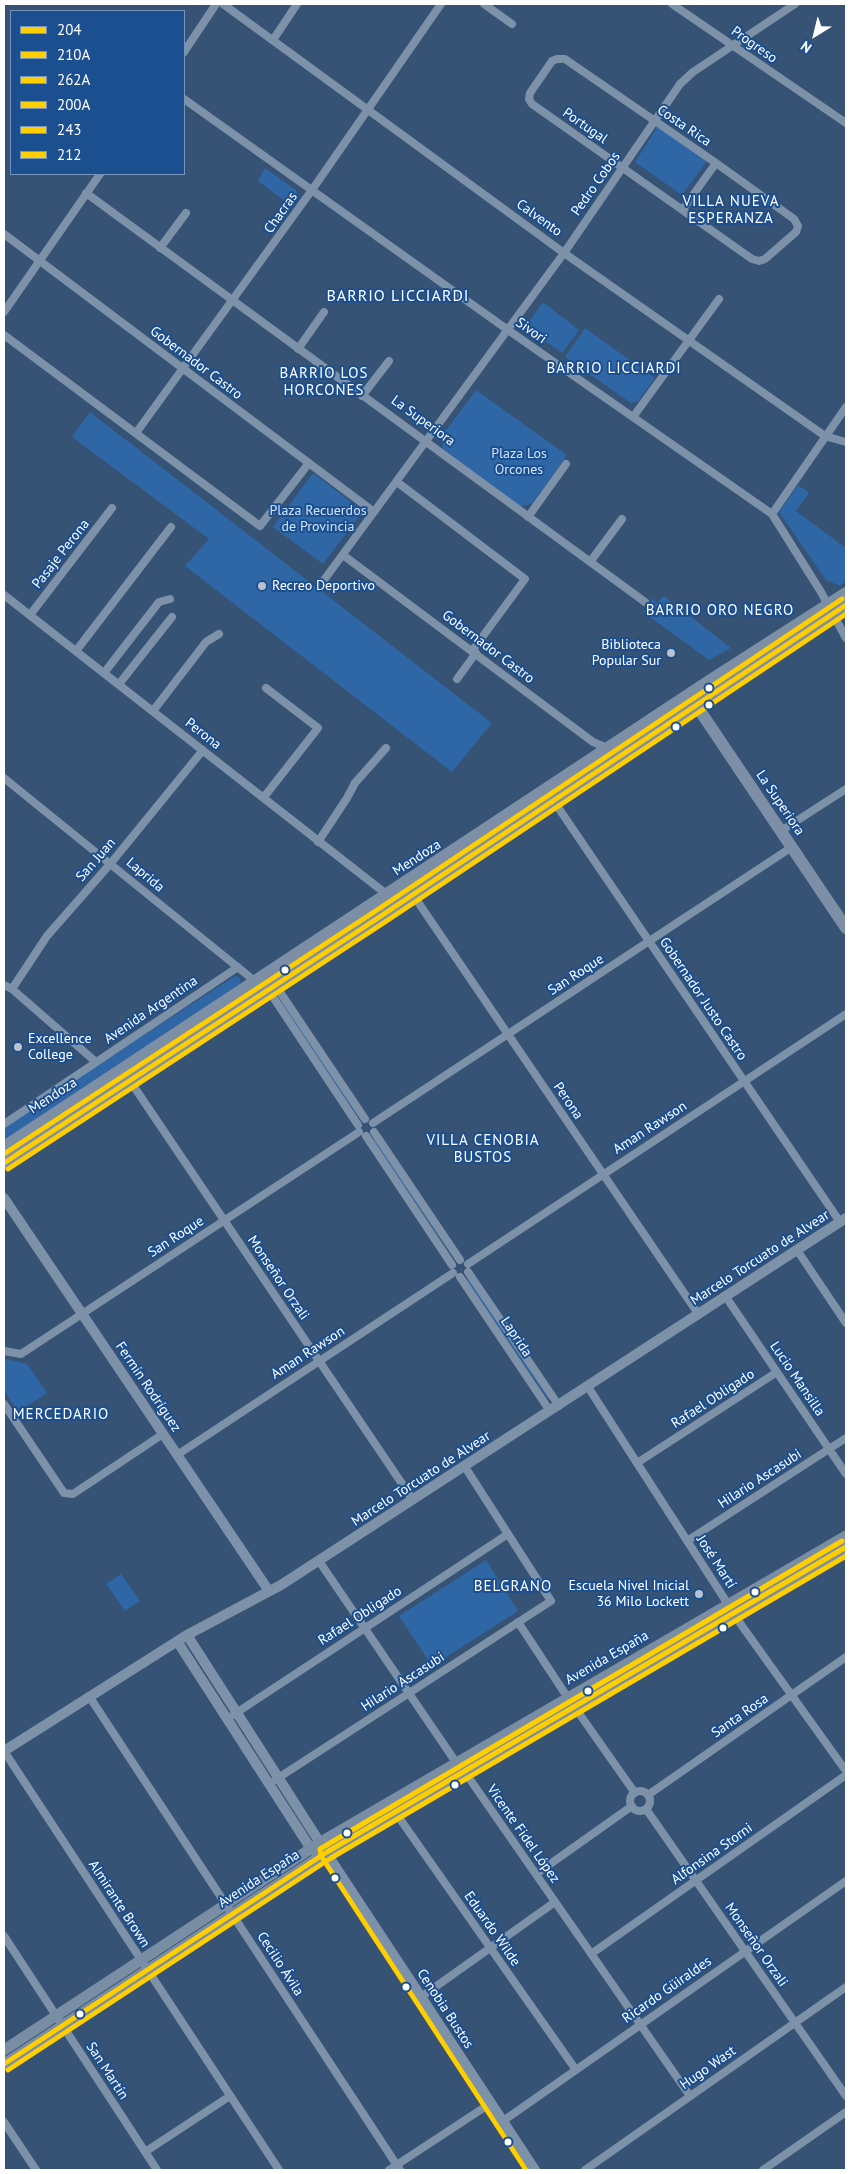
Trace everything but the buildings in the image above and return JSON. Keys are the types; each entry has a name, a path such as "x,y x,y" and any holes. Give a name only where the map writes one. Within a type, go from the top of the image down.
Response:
{"main road":[{"name":"Mendoza","path":"4,1163 413,896 697,706 830,610 846,593"},
{"name":"Mendoza","path":"4,1147 689,695 830,610 846,605"},
{"name":"La Superiora","path":"689,695 846,928"},
{"name":"Avenida España","path":"732,1609 846,1536"},
{"name":"Avenida España","path":"4,2064 59,2021 229,1910 326,1853 392,1808 732,1609 846,1547"},
{"name":"Avenida España","path":"229,1910 311,1849 326,1853"},
{"name":"Avenida España","path":"4,2050 59,2021"}],"street":[{"path":"185,50 216,4"},
{"name":"Calvento","path":"223,4 564,253 825,436 846,442"},
{"path":"273,40 297,4"},
{"name":"Chacras","path":"136,433 233,302 369,109 440,4"},
{"path":"484,4 512,24"},
{"name":"Progreso","path":"672,4 846,123"},
{"name":"Pedro Cobos","path":"324,580 564,253 680,84 693,72 795,4"},
{"name":"Costa Rica","path":"557,59 565,59 794,219 798,226 793,237 765,259 760,261 752,259"},
{"name":"Portugal","path":"557,59 552,61 530,92 528,99 532,104 752,259"},
{"name":"Sivori","path":"185,100 508,330 772,514 846,638"},
{"path":"683,209 716,163"},
{"path":"4,312 99,175"},
{"name":"La Superiora","path":"86,193 645,602"},
{"path":"160,248 186,213"},
{"name":"Gobernador Castro","path":"4,234 374,512"},
{"path":"633,417 719,300"},
{"path":"298,349 324,312"},
{"path":"4,335 260,526 309,464"},
{"path":"362,396 389,361"},
{"path":"772,514 846,407"},
{"path":"528,517 566,464"},
{"path":"396,482 525,579 457,679"},
{"name":"Pasaje Perona","path":"30,615 112,508"},
{"path":"590,562 622,518"},
{"path":"76,651 171,528"},
{"name":"Gobernador Castro","path":"343,556 593,742 625,754"},
{"name":"Perona","path":"4,595 264,797 386,895 413,896"},
{"path":"104,672 159,602 170,599"},
{"path":"119,684 172,618"},
{"path":"153,711 206,642 219,634"},
{"path":"264,797 318,728 266,688"},
{"path":"593,742 596,773"},
{"path":"318,842 355,784 386,748"},
{"name":"San Juan","path":"12,989 47,936 111,863 203,750"},
{"name":"Laprida","path":"4,778 256,982 280,992 365,1119"},
{"path":"781,832 846,789"},
{"name":"Gobernador Justo Castro","path":"546,790 744,1081 843,1220"},
{"name":"San Roque","path":"373,1123 792,848"},
{"path":"413,896 422,872"},
{"name":"Perona","path":"405,883 699,1315"},
{"path":"381,916 386,895"},
{"name":"Avenida Argentina","path":"4,1124 238,967"},
{"path":"4,985 12,989 96,1062"},
{"name":"Laprida","path":"272,988 272,997 455,1272 554,1408"},
{"name":"Aman Rawson","path":"465,1265 846,1014"},
{"name":"Monseñor Orzali","path":"122,1069 413,1500"},
{"path":"365,1119 373,1123 374,1132 361,1131 365,1119"},
{"name":"San Roque","path":"4,1351 21,1354 361,1131"},
{"name":"Laprida","path":"374,1132 465,1265 554,1408"},
{"name":"Fermín Rodríguez","path":"4,1198 269,1591"},
{"name":"Marcelo Torcuato de Alvear","path":"4,1751 177,1641 320,1561 843,1220"},
{"path":"797,1250 846,1323"},
{"path":"455,1272 455,1261 465,1265"},
{"path":"455,1272 465,1265"},
{"name":"Aman Rawson","path":"177,1455 455,1272"},
{"name":"Lucio Mansilla","path":"726,1297 846,1474"},
{"name":"Rafael Obligado","path":"637,1463 777,1372"},
{"name":"José Martí","path":"588,1387 732,1609 846,1773"},
{"path":"4,1404 64,1493 72,1494 163,1434"},
{"name":"Hilario Ascasubi","path":"687,1541 846,1438"},
{"path":"465,1466 508,1534"},
{"name":"Rafael Obligado","path":"227,1718 508,1534"},
{"name":"Hilario Ascasubi","path":"269,1784 551,1601 508,1534"},
{"name":"Vicente Fidel López","path":"320,1561 409,1693 690,2096"},
{"path":"518,1622 635,1793"},
{"name":"Cenobia Bustos","path":"187,1635 326,1853 535,2170"},
{"path":"177,1641 311,1849"},
{"name":"Santa Rosa","path":"648,1795 846,1657"},
{"name":"Cecilio Ávila","path":"89,1696 399,2168"},
{"name":"Almirante Brown","path":"4,1751 279,2170"},
{"name":"Alfonsina Storni","path":"591,1954 846,1773"},
{"path":"641,1792 648,1795 650,1803 646,1809 638,1811 632,1806 631,1798 635,1793 641,1792"},
{"path":"536,1874 632,1806"},
{"name":"Eduardo Wilde","path":"392,1808 576,2070"},
{"name":"Monseñor Orzali","path":"646,1809 846,2096"},
{"name":"Ricardo Güiraldes","path":"503,2121 846,1881"},
{"path":"421,1997 556,1902"},
{"name":"San Martín","path":"4,1936 157,2170"},
{"name":"Hugo Wast","path":"585,2170 846,1987"},
{"path":"145,2152 230,2096"},
{"path":"389,2170 399,2168 491,2103"},
{"path":"762,2170 846,2112"},
{"path":"4,2122 36,2170"}],"green space":[{"path":"658,126 707,161 682,195 635,162"},
{"path":"265,168 296,190 297,195 290,205 258,181"},
{"path":"543,302 579,330 562,353 531,331 528,323"},
{"path":"585,328 655,378 638,401 631,403 565,357"},
{"name":"Plaza Los Orcones","path":"476,390 567,455 532,504 520,506 443,450 441,437"},
{"name":"Recreo Deportivo","path":"90,412 492,723 452,772 185,566 209,539 72,437"},
{"name":"Plaza Recuerdos de Provincia","path":"313,473 363,511 323,564 273,527"},
{"path":"798,485 809,493 796,511 846,548 846,581 840,586 826,580 779,512"},
{"path":"664,596 731,648 709,660 643,612 654,598 656,603"},
{"path":"235,976 238,976 241,981 240,984 4,1140 4,1126"},
{"path":"283,1002 359,1115 358,1117 280,1003"},
{"path":"375,1138 454,1256 453,1257 372,1139"},
{"path":"469,1278 549,1397 548,1399 466,1280"},
{"path":"7,1359 27,1364 47,1393 18,1412 4,1390 4,1361"},
{"path":"486,1560 518,1611 432,1666 399,1616"},
{"path":"121,1574 140,1601 125,1611 106,1584"}],"transit line":[{"name":"262A","path":"4,1154 377,910 842,599"},
{"name":"204","path":"4,1163 381,916 846,605"},
{"name":"210A","path":"8,1169 385,922 846,614"},
{"name":"212","path":"526,2170 321,1856 320,1849 842,1541"},
{"name":"200A","path":"4,2064 327,1852 846,1547"},
{"name":"243","path":"8,2070 331,1858 846,1556"}],"place":[{"name":"Recreo Deportivo","path":"262,586"},
{"name":"Biblioteca Popular Sur","path":"671,653"},
{"name":"Excellence College","path":"18,1047"},
{"name":"Escuela Nivel Inicial 36 Milo Lockett","path":"699,1594"}],"district":[{"name":"VILLA NUEVA ESPERANZA","path":"731,210"},
{"name":"BARRIO LICCIARDI","path":"398,296"},
{"name":"BARRIO LICCIARDI","path":"614,369"},
{"name":"BARRIO LOS HORCONES","path":"324,382"},
{"name":"BARRIO ORO NEGRO","path":"720,611"},
{"name":"VILLA CENOBIA BUSTOS","path":"483,1150"},
{"name":"MERCEDARIO","path":"61,1415"},
{"name":"BELGRANO","path":"513,1587"}]}
